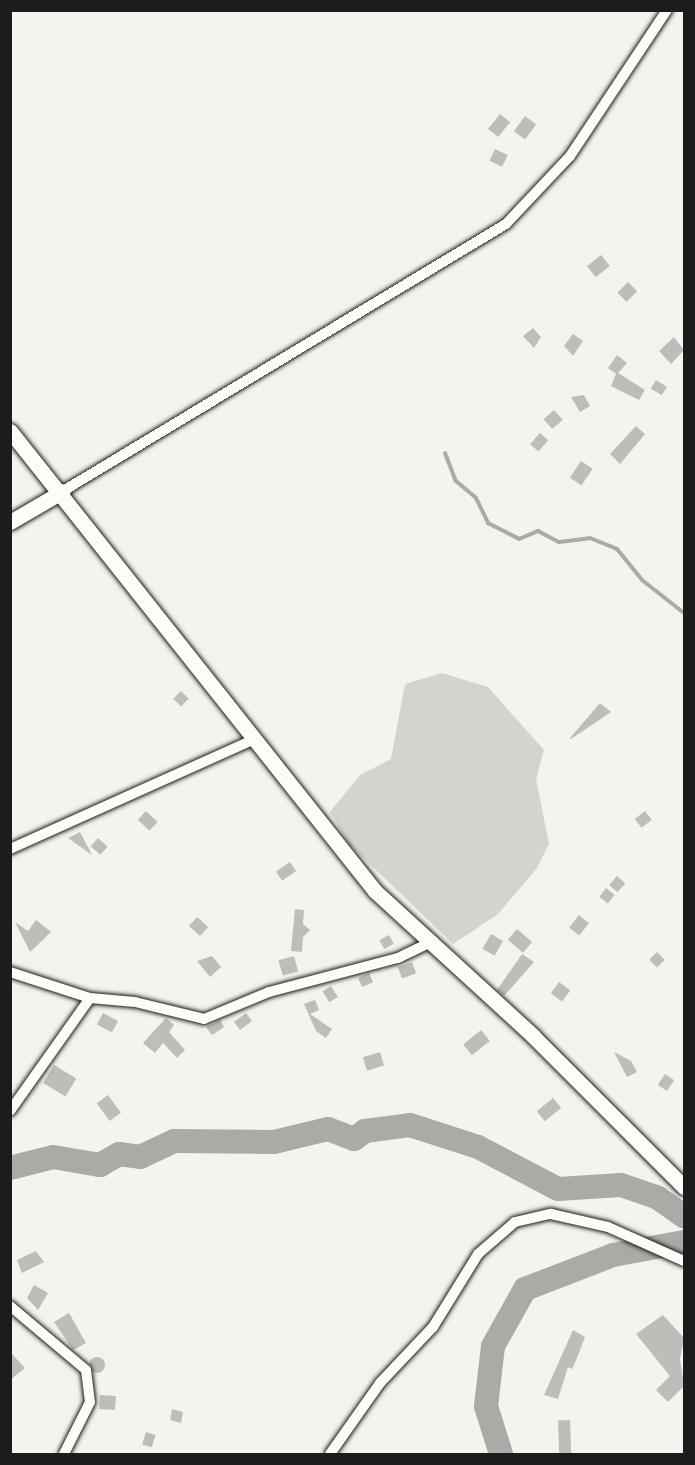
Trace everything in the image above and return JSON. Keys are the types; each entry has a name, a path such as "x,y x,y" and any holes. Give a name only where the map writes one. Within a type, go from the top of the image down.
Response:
{"street":[{"path":"10,522 506,224 570,156 667,10"},
{"path":"10,431 63,491 253,740 375,891 434,941 684,1187"},
{"path":"10,849 253,740"},
{"path":"10,972 90,998 213,1018 269,992 398,958 434,941"},
{"path":"10,1111 90,998"},
{"path":"330,1455 380,1383 433,1327 478,1254 499,1233 532,1214 551,1214 608,1227 660,1255 684,1261"},
{"path":"10,1306 86,1370 90,1402 64,1455"}],"shaded area":[{"path":"442,673 488,687 544,750 536,779 549,844 537,868 498,914 453,944 348,843 330,812 360,775 391,759 405,684"}],"building":[{"path":"500,114 510,122 498,137 488,129"},
{"path":"525,116 536,124 525,140 514,131"},
{"path":"495,149 508,155 502,167 490,161"},
{"path":"601,255 610,266 596,277 587,266"},
{"path":"628,282 637,291 627,302 617,293"},
{"path":"533,328 541,337 534,348 523,336"},
{"path":"573,334 583,341 573,356 564,346"},
{"path":"674,337 684,350 671,364 659,351"},
{"path":"617,355 627,363 618,373 645,390 639,400 611,386 616,374 608,368"},
{"path":"656,380 667,387 662,395 651,388"},
{"path":"584,395 590,406 580,412 571,397"},
{"path":"554,410 563,420 552,429 544,419"},
{"path":"636,426 645,434 620,464 610,454"},
{"path":"540,433 548,440 538,452 530,444"},
{"path":"581,461 593,469 581,485 570,478"},
{"path":"181,691 189,699 181,707 173,699"},
{"path":"600,703 611,712 571,739 570,738"},
{"path":"146,811 158,822 150,831 138,820"},
{"path":"645,811 652,820 642,828 635,819"},
{"path":"80,832 92,855 68,838"},
{"path":"98,838 108,847 100,855 91,846"},
{"path":"290,862 296,871 282,881 276,872"},
{"path":"617,876 625,883 617,892 609,885"},
{"path":"606,888 615,895 608,903 599,897"},
{"path":"295,909 304,910 303,924 310,930 303,937 302,952 291,951"},
{"path":"579,915 589,923 579,936 569,927"},
{"path":"197,917 208,927 200,936 189,926"},
{"path":"36,920 51,932 30,952 15,922 28,931"},
{"path":"517,929 532,942 523,953 508,940"},
{"path":"491,934 503,941 495,956 482,949"},
{"path":"389,935 394,944 384,949 379,940"},
{"path":"657,952 665,960 657,968 649,960"},
{"path":"522,954 534,962 504,996 497,990"},
{"path":"212,956 221,967 210,977 197,961"},
{"path":"294,956 298,971 283,976 279,960"},
{"path":"412,962 416,973 402,978 398,967"},
{"path":"369,973 373,982 362,987 358,978"},
{"path":"559,982 570,990 562,1002 551,993"},
{"path":"331,986 338,997 329,1002 323,991"},
{"path":"315,1000 319,1010 310,1014 332,1029 326,1038 316,1031 304,1004"},
{"path":"103,1013 118,1021 112,1032 97,1024"},
{"path":"246,1013 252,1021 240,1030 234,1022"},
{"path":"166,1018 174,1025 169,1032 185,1050 177,1058 163,1043 155,1053 143,1043"},
{"path":"220,1020 224,1027 212,1035 206,1027"},
{"path":"481,1030 490,1041 472,1055 463,1044"},
{"path":"380,1052 384,1065 367,1071 363,1057"},
{"path":"614,1052 631,1061 637,1072 627,1077"},
{"path":"54,1065 76,1078 65,1096 43,1083"},
{"path":"665,1074 674,1080 667,1091 658,1085"},
{"path":"108,1095 121,1113 110,1121 97,1103"},
{"path":"553,1098 561,1108 545,1121 537,1111"},
{"path":"36,1251 44,1262 22,1273 17,1260"},
{"path":"34,1285 48,1293 38,1310 27,1298"},
{"path":"69,1313 86,1343 73,1350 54,1322"},
{"path":"663,1315 684,1338 680,1359 684,1386 668,1402 656,1390 670,1376 636,1334"},
{"path":"573,1330 585,1337 577,1358 572,1369 568,1367 558,1399 544,1395"},
{"path":"10,1352 25,1368 10,1380"},
{"path":"97,1357 103,1359 105,1365 103,1371 97,1373 91,1371 89,1365 91,1359"},
{"path":"100,1395 116,1396 115,1410 99,1409"},
{"path":"172,1409 183,1412 181,1423 170,1420"},
{"path":"558,1420 570,1420 571,1454 559,1454"},
{"path":"146,1432 156,1435 152,1447 142,1444"}],"waterway":[{"path":"445,453 456,481 476,498 488,523 519,539 538,531 559,542 590,538 617,549 642,580 684,613"},
{"path":"10,1168 53,1157 100,1165 119,1154 140,1157 174,1141 274,1142 328,1129 354,1139 365,1131 410,1125 478,1147 558,1189 621,1185 658,1198 684,1216"},
{"path":"501,1454 486,1406 493,1346 525,1289 613,1255 684,1242"}]}
